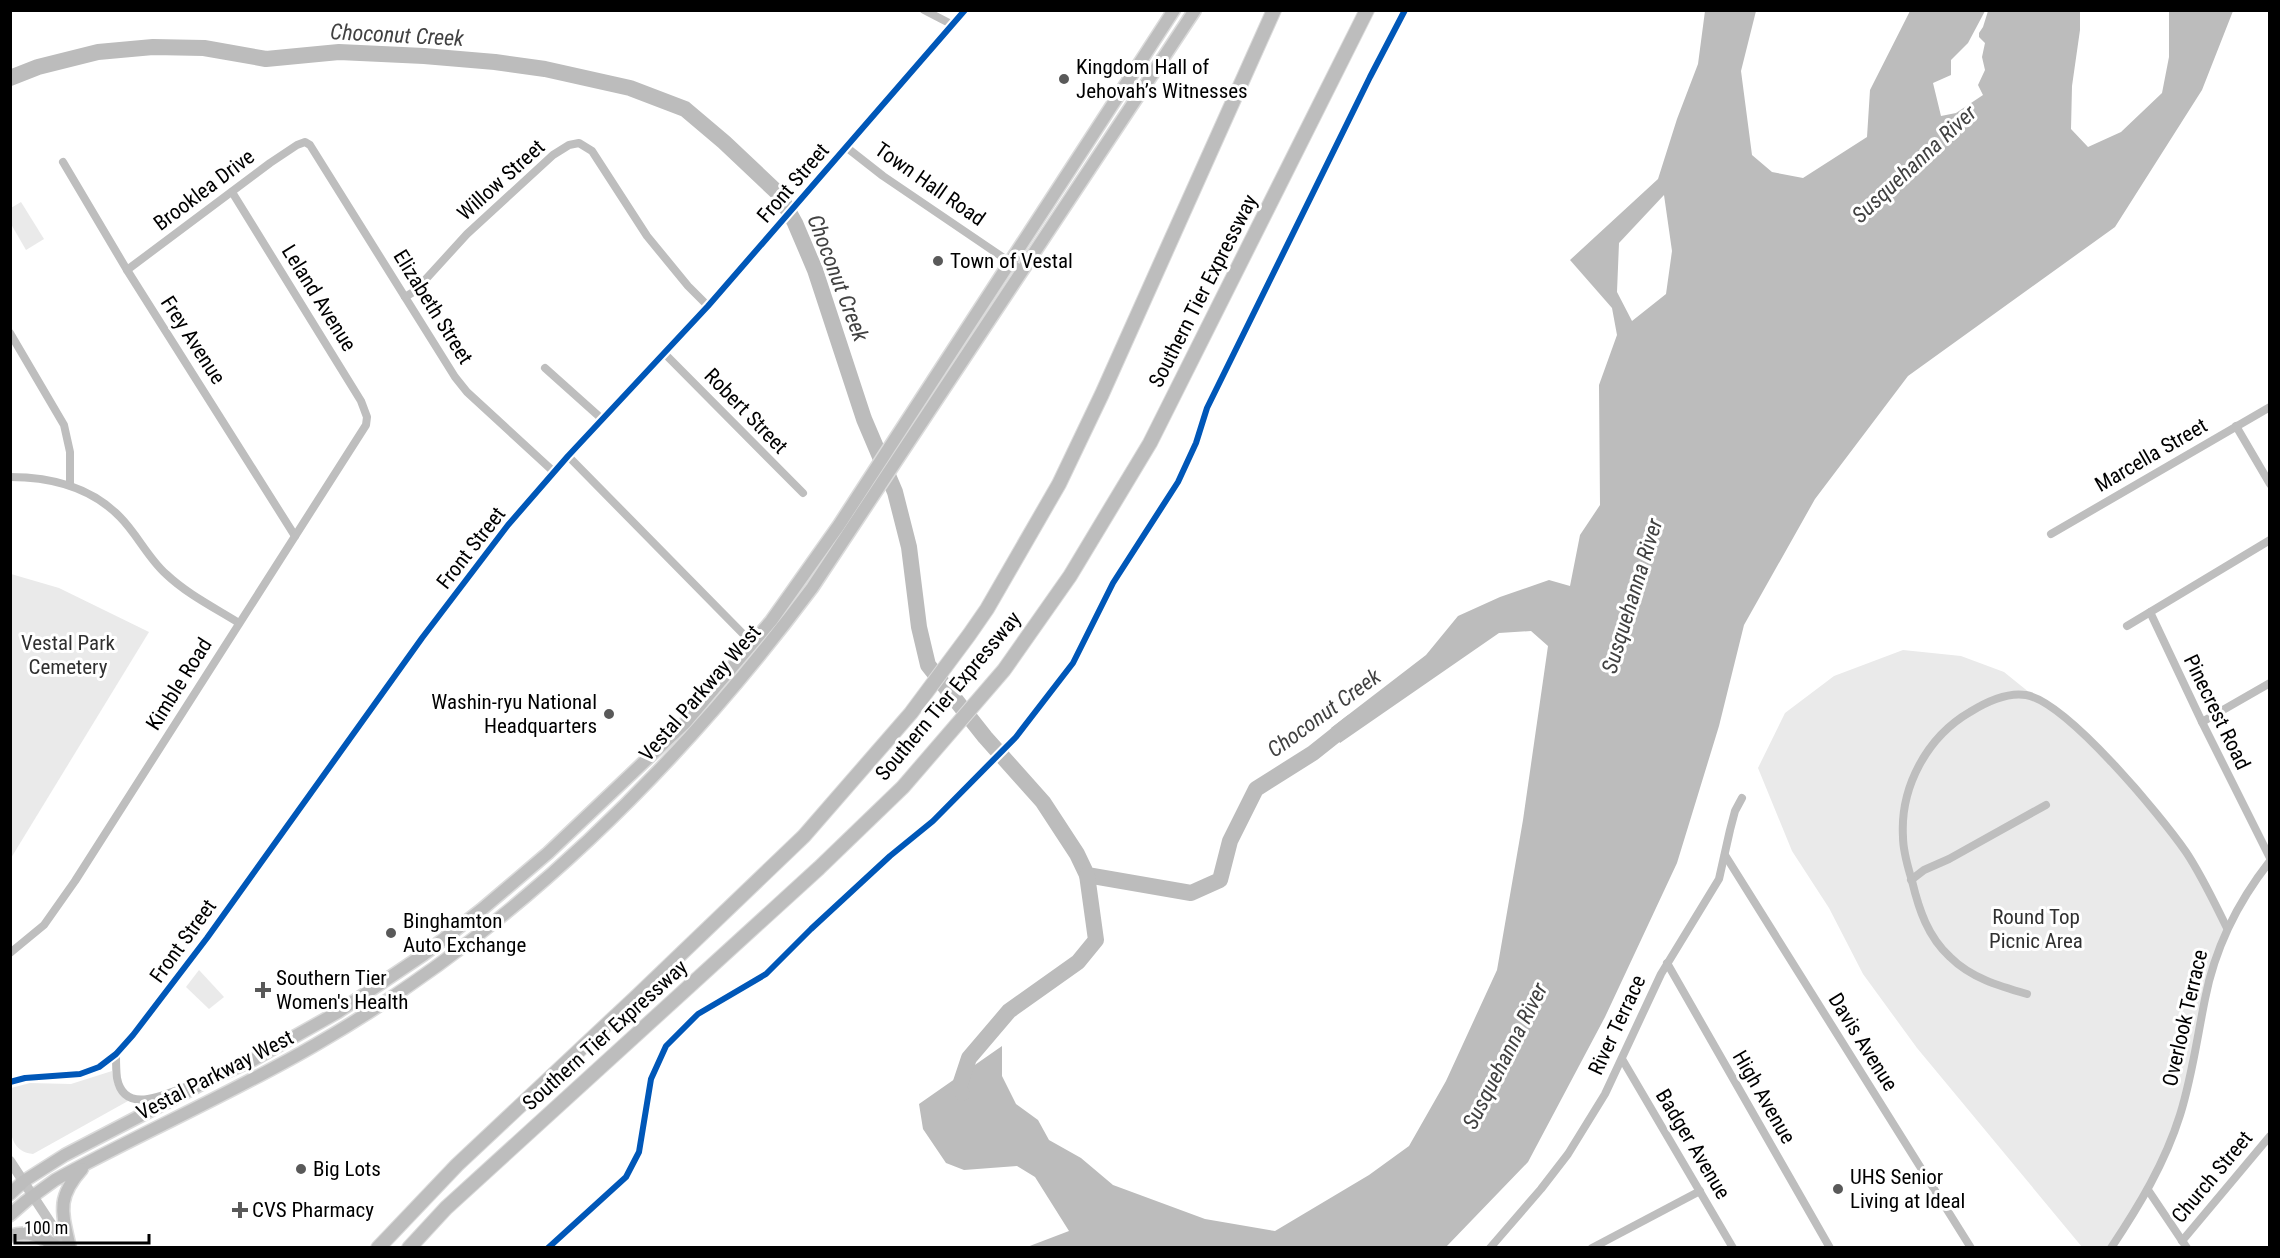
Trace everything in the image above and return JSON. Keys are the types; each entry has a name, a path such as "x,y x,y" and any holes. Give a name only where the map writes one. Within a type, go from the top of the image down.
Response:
{"highway":[{"name":"Southern Tier Expressway","path":"378,1248 457,1165 804,836 911,713 969,635 993,600 1059,484 1102,394 1274,10"},
{"name":"Southern Tier Expressway","path":"409,1248 454,1200 819,868 903,787 1004,670 1070,576 1150,443 1367,10"}],"main road":[{"name":"Vestal Parkway West","path":"10,1194 24,1181 64,1155 213,1078 253,1060 338,1012 423,955 549,853 685,723 753,644 839,525 1174,10"},
{"name":"Vestal Parkway West","path":"10,1215 33,1195 88,1162 249,1082 317,1044 418,980 538,886 659,773 719,706 812,588 1195,10"},
{"path":"69,1248 62,1205 66,1189 88,1162"},
{"path":"10,1236 18,1233 37,1235 59,1248"}],"street":[{"path":"924,10 953,25"},
{"name":"Front Street","path":"10,1082 25,1078 80,1074 99,1068 116,1054 160,1001 424,636 508,525 567,456 708,306 966,10"},
{"name":"Brooklea Drive","path":"127,270 279,157 305,142"},
{"name":"Elizabeth Street","path":"305,142 310,145 455,377 467,392 554,472"},
{"name":"Willow Street","path":"405,297 415,291 467,234 553,155 569,145 579,143 592,151 647,236 688,286 708,306"},
{"name":"Town Hall Road","path":"846,147 884,176 1023,271"},
{"name":"Frey Avenue","path":"63,162 127,270 295,536"},
{"name":"Leland Avenue","path":"232,192 361,401 367,417 366,425"},
{"path":"10,333 64,425 70,452 70,485"},
{"name":"Robert Street","path":"665,354 803,493"},
{"path":"545,368 602,419"},
{"name":"Marcella Street","path":"2051,534 2270,407"},
{"name":"Kimble Road","path":"10,953 44,925 75,881 366,425"},
{"path":"2236,426 2270,484"},
{"path":"567,456 753,644"},
{"path":"10,477 52,479 70,485 106,505 120,517 166,574 239,623"},
{"path":"2127,626 2270,540"},
{"name":"Pinecrest Road","path":"2150,612 2270,860"},
{"path":"2202,722 2270,683"},
{"path":"2026,994 1988,982 1969,972 1950,958 1934,940 1924,922 1911,880 1902,839 1902,825 1909,790 1916,771 1932,744 1957,720 1994,700 2025,695 2039,700 2072,724 2126,778 2172,833 2208,889 2227,928"},
{"name":"River Terrace","path":"1490,1248 1568,1154 1601,1101 1667,963 1719,879 1735,811 1742,798"},
{"path":"1911,880 1924,870 2046,805"},
{"name":"Davis Avenue","path":"1725,854 1971,1248"},
{"name":"Overlook Terrace","path":"2111,1248 2148,1190 2171,1143 2188,1086 2205,998 2227,928 2240,901 2270,860"},
{"name":"High Avenue","path":"1667,963 1830,1248"},
{"path":"116,1054 117,1080 131,1099 146,1100 213,1078"},
{"name":"Badger Avenue","path":"1622,1059 1733,1248"},
{"name":"Church Street","path":"2185,1244 2270,1136"},
{"path":"10,1161 69,1248"},
{"path":"2148,1190 2185,1244"},
{"path":"1592,1248 1700,1191"},
{"path":"1497,1239 1502,1248"}],"green space":[{"path":"21,202 44,239 26,250 11,224 11,208"},
{"name":"Vestal Park Cemetery","path":"11,574 59,588 149,632 11,858"},
{"name":"Round Top Picnic Area","path":"1903,650 1961,656 2004,672 2094,745 2172,833 2227,928 2205,998 2188,1086 2148,1190 2110,1247 2082,1247 1917,1048 1863,974 1829,908 1792,851 1758,768 1785,713 1834,676"},
{"path":"199,970 224,997 209,1009 186,987"},
{"path":"112,1071 115,1086 128,1101 33,1154 16,1146 10,1128 11,1088 30,1083 71,1084"}],"water":[{"name":"Susquehanna River","path":"1705,11 1756,11 1741,71 1752,155 1772,172 1803,178 1867,137 1870,90 1910,11 1985,11 1968,43 1951,60 1951,75 1933,83 1941,116 1956,113 1983,95 1978,85 1985,70 1982,57 1985,43 1979,37 1979,33 1988,11 2080,11 2080,30 2072,86 2071,129 2088,147 2121,132 2162,93 2169,57 2169,11 2233,11 2202,90 2115,227 1908,376 1815,499 1744,625 1719,726 1677,863 1605,1017 1528,1162 1446,1247 1027,1247 1069,1231 1035,1177 1017,1166 964,1170 946,1163 923,1129 919,1104 1002,1046 1002,1076 1016,1104 1038,1120 1049,1140 1081,1158 1113,1185 1205,1219 1275,1231 1369,1175 1409,1146 1446,1081 1497,970 1523,820 1548,646 1531,631 1499,633 1340,743 1331,728 1426,655 1458,616 1500,597 1549,580 1570,586 1580,535 1600,505 1599,385 1617,335 1612,308 1570,260 1658,179 1698,64","holes":["1664,195 1672,251 1666,294 1632,321 1617,292 1619,243"]}],"waterway":[{"name":"Choconut Creek","path":"10,78 38,67 98,52 153,47 204,48 266,59 339,52 424,56 545,69 630,88 685,109 779,194 795,223 815,270 864,419 895,492 909,547 919,627 928,665 985,737 1043,802 1077,854 1087,875 1191,893 1220,880 1230,841 1256,789 1313,753 1352,722"},
{"name":"Choconut Creek","path":"962,1093 959,1088 969,1058 1009,1011 1078,962 1096,940 1087,875"}],"cycle path":[{"path":"10,1082 25,1078 80,1074 99,1067 116,1054 133,1035 207,938 422,638 508,525 568,456 708,306 965,10"},
{"path":"548,1248 626,1177 639,1152 651,1079 666,1046 698,1014 766,974 890,856 933,821 1016,737 1073,663 1113,583 1178,482 1196,443 1207,408 1405,10"}],"place":[{"name":"Kingdom Hall of Jehovah’s Witnesses","path":"1064,79"},
{"name":"Town of Vestal","path":"938,261"},
{"name":"Washin-ryu National Headquarters","path":"609,714"},
{"name":"Binghamton Auto Exchange","path":"391,933"},
{"name":"Southern Tier Women's Health","path":"263,990"},
{"name":"Big Lots","path":"301,1169"},
{"name":"UHS Senior Living at Ideal","path":"1838,1189"},
{"name":"CVS Pharmacy","path":"240,1210"}]}
